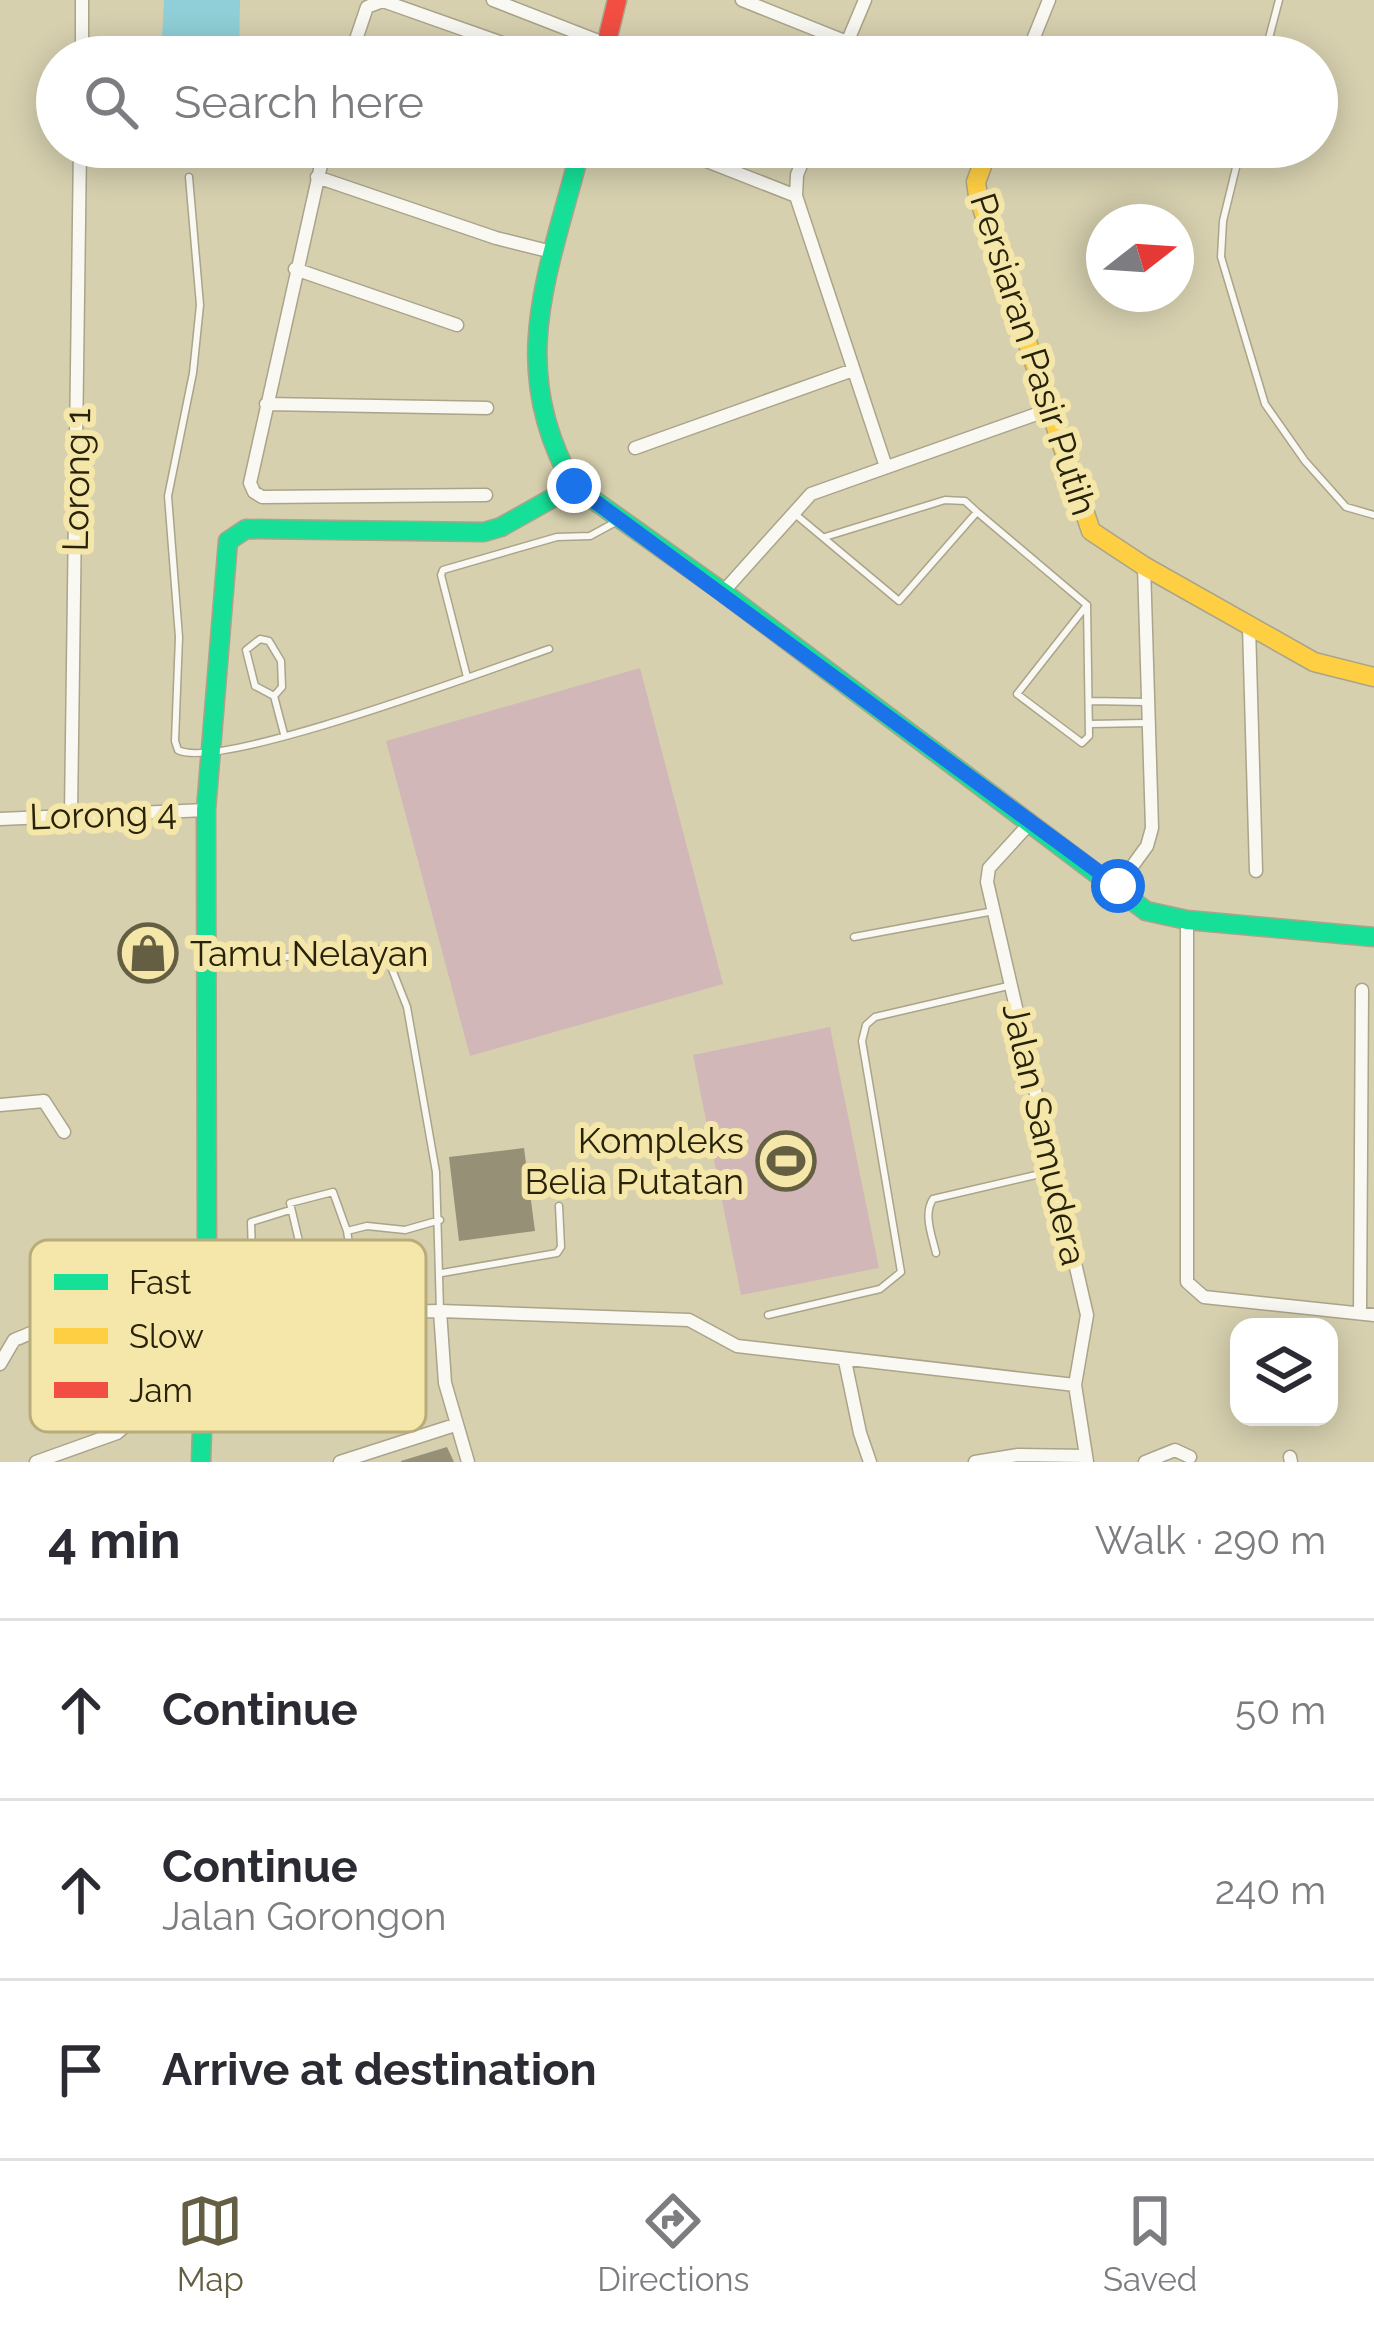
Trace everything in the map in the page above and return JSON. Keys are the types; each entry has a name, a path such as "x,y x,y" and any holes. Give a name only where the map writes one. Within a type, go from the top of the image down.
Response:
{"street":[{"path":"82,0 82,36"},
{"path":"493,0 573,36"},
{"path":"608,36 617,0"},
{"path":"742,0 832,36"},
{"path":"850,36 865,0"},
{"path":"1034,36 1049,0"},
{"path":"357,36 367,7 374,2 478,36"},
{"name":"Lorong 1","path":"71,814 80,168"},
{"path":"319,168 250,483 254,492 262,497 486,495"},
{"path":"575,168 535,330 543,414 574,486 723,592 1147,911 1187,920 1374,937"},
{"path":"725,168 796,196"},
{"path":"800,168 796,196 886,467"},
{"name":"Persiaran Pasir Putih","path":"981,168 978,196 1091,531 1314,662 1374,676"},
{"path":"317,177 496,238 552,252"},
{"path":"295,268 457,325"},
{"path":"635,448 853,370"},
{"path":"266,404 487,408"},
{"path":"723,592 811,494 1048,410"},
{"path":"206,1240 206,810 228,541 246,529 484,532 574,486"},
{"path":"1118,886 1147,846 1151,828 1144,566"},
{"path":"1250,626 1256,871"},
{"name":"Lorong 4","path":"0,819 206,810"},
{"name":"Jalan Samudera","path":"1031,822 989,868 987,882 1087,1315 1076,1385 1087,1459"},
{"path":"1187,920 1187,1282 1204,1297 1367,1314 1362,990"},
{"path":"0,1105 44,1101 64,1132"},
{"path":"426,1310 689,1320 737,1346 1076,1385"},
{"path":"440,1310 440,1344 455,1425 468,1462"},
{"path":"0,1364 14,1340 30,1334"},
{"path":"845,1360 870,1462"},
{"path":"340,1462 455,1425"},
{"path":"35,1462 118,1432"},
{"path":"201,1462 202,1432"},
{"path":"1145,1462 1175,1450 1190,1457"},
{"path":"975,1462 1018,1455 1087,1459"}],"lane":[{"path":"1270,36 1279,0"},
{"path":"1236,168 1223,221 1221,257 1265,404 1305,461 1346,507 1374,515"},
{"path":"189,177 200,323 168,496 179,637 178,750 186,755 210,755 549,649"},
{"path":"825,537 945,500 965,501 1087,605 1091,701 1089,736 1082,743 1017,694 1087,605"},
{"path":"795,514 899,601 977,512"},
{"path":"467,677 443,570 557,537 590,536 619,518"},
{"path":"274,696 282,687 281,661 269,641 260,639 246,650 246,661 255,686 274,696 284,734"},
{"path":"1091,701 1146,702"},
{"path":"1090,724 1147,723"},
{"path":"854,937 994,910"},
{"path":"208,963 384,949 407,1007 436,1172 440,1310"},
{"path":"767,1315 880,1289 901,1272 862,1041 866,1025 875,1017 1011,986"},
{"path":"936,1252 928,1217 933,1199 1053,1172"},
{"path":"298,1240 290,1210 295,1199 333,1192 349,1240"},
{"path":"442,1273 557,1253 561,1247 559,1206"},
{"path":"252,1240 251,1222 290,1210"},
{"path":"346,1231 367,1226 405,1230 440,1220"}],"shaded area":[{"path":"640,668 723,984 470,1056 386,741"},
{"name":"Kompleks Belia Putatan","path":"830,1027 879,1268 741,1295 693,1055"}],"water":[{"path":"164,0 240,0 239,36 162,36"}],"building":[{"path":"524,1148 535,1231 459,1241 449,1157"},
{"path":"447,1447 454,1462 401,1462 401,1461"}],"traffic: fast":[{"path":"576,168 547,277 537,358 541,399 553,442 574,486 723,592 1146,911 1187,920 1374,937"},
{"path":"207,1240 206,810 228,541 246,529 484,532 574,486"},
{"path":"201,1462 202,1432"}],"traffic: slow":[{"path":"981,168 978,196 1091,531 1314,662 1374,677"}],"traffic: jam":[{"path":"608,36 617,0"}],"place":[{"name":"Tamu Nelayan","path":"148,953"},
{"name":"Kompleks Belia Putatan","path":"786,1161"}],"route":[{"path":"574,486 1118,886"}]}
